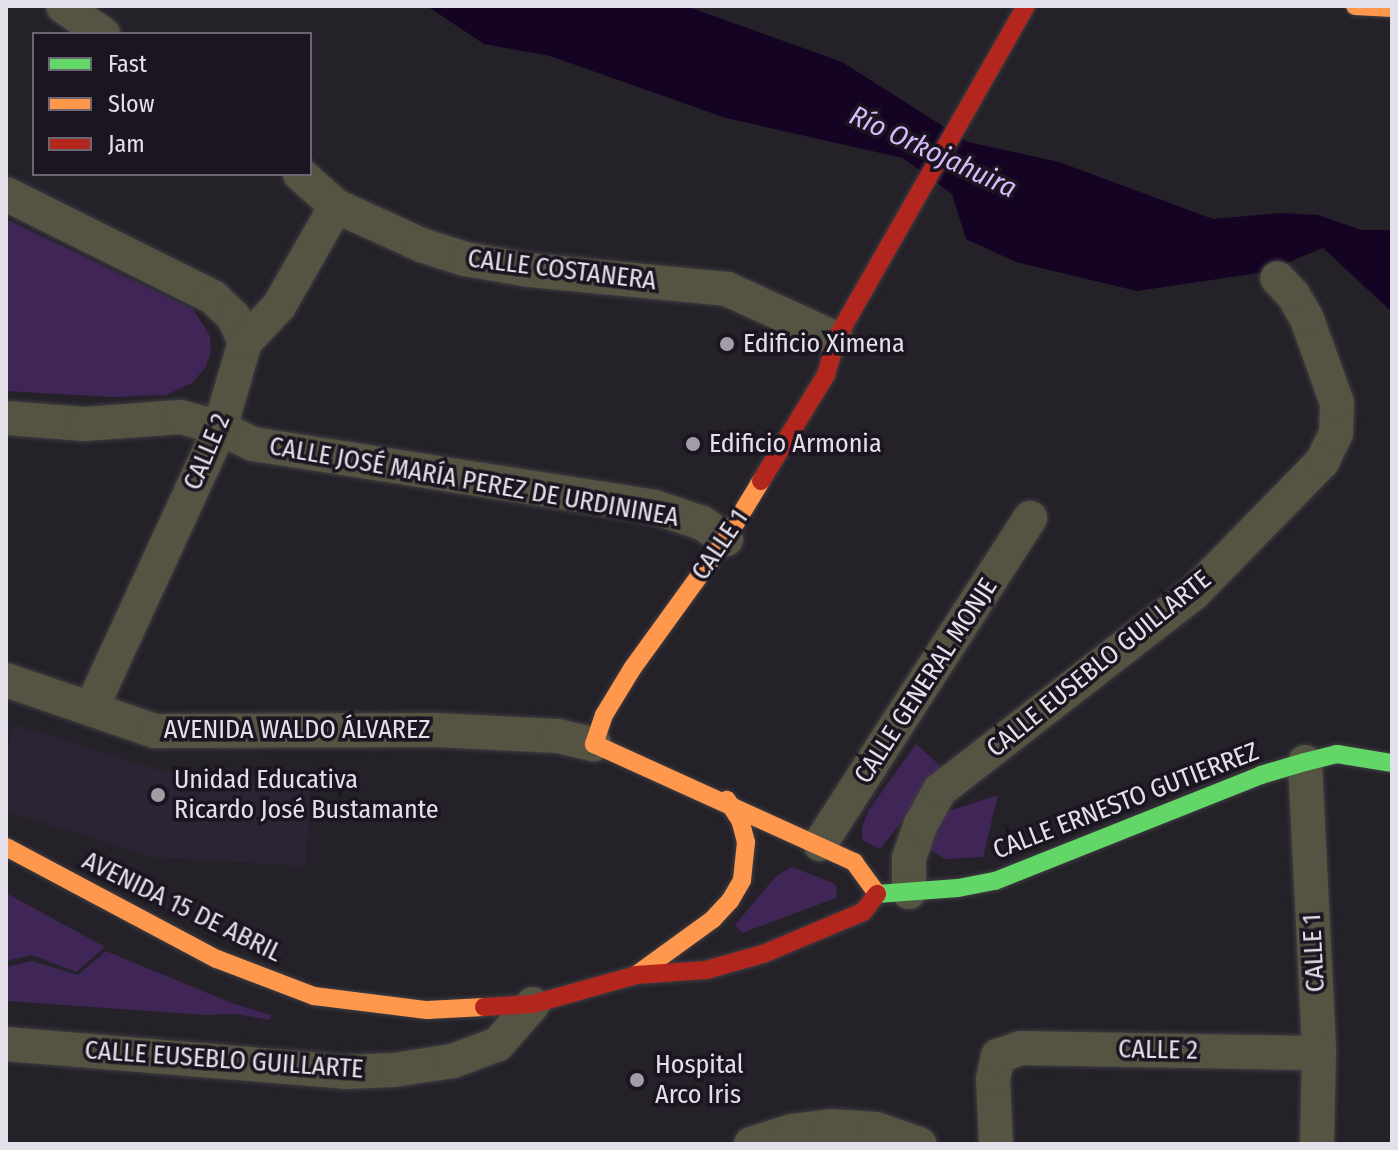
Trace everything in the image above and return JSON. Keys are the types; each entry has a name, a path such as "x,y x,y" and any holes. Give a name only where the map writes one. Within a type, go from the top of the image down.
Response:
{"main road":[{"name":"CALLE 1","path":"594,744 604,715 632,669 726,539 826,375 836,339 1026,6"},
{"path":"1355,6 1392,8"},
{"path":"533,1004 636,975 706,970 763,954 863,912 893,893 854,862 820,844 727,800 594,744"},
{"name":"CALLE ERNESTO GUTIERREZ","path":"893,893 958,888 995,881 1261,775 1305,762 1337,754 1392,763"},
{"path":"636,975 713,919 730,901 742,880 746,842 740,820 727,800"},
{"name":"AVENIDA 15 DE ABRIL","path":"6,847 106,903 217,959 314,996 427,1010 533,1004"}],"street":[{"path":"63,6 100,32"},
{"name":"CALLE COSTANERA","path":"302,176 336,206 421,245 465,259 529,270 727,289 836,339"},
{"path":"6,194 213,297 233,316 245,342"},
{"name":"CALLE 2","path":"91,709 220,428 245,342 279,306 336,206"},
{"name":"CALLE EUSEBLO GUILLARTE","path":"893,893 921,824 940,790 1193,594 1322,462 1336,433 1337,403 1307,319 1293,295 1277,278"},
{"name":"CALLE JOSÉ MARÍA PEREZ DE URDININEA","path":"6,418 84,424 181,417 220,428 253,444 654,507 702,523 726,539"},
{"name":"CALLE GENERAL MONJE","path":"820,844 1030,518"},
{"name":"AVENIDA WALDO ÁLVAREZ","path":"6,680 155,731 435,730 558,736 594,744"},
{"name":"CALLE 1","path":"1305,762 1319,1053 1317,1144"},
{"name":"CALLE EUSEBLO GUILLARTE","path":"6,1044 345,1072 394,1070 453,1061 498,1044 533,1004"},
{"name":"CALLE 2","path":"996,1144 993,1079 998,1056 1021,1048 1319,1053"},
{"path":"751,1144 792,1131 831,1126 876,1129 919,1144"}],"shaded area":[{"path":"6,219 193,309 210,336 211,353 205,368 192,383 166,395 114,397 6,391"},
{"name":"Unidad Educativa Ricardo José Bustamante","path":"14,725 163,771 311,780 306,866 153,857 6,811 6,751"},
{"path":"916,744 944,769 880,849 862,840 862,827 868,811"},
{"path":"998,795 983,857 945,859 930,850 930,835 946,812"},
{"path":"792,867 833,883 837,887 836,898 742,933 735,925 776,876"},
{"path":"6,893 105,947 76,972 32,955 6,961"},
{"path":"106,951 234,1004 271,1015 270,1020 235,1014 206,1015 6,1001 6,967 32,961 78,975"}],"water":[{"name":"Río Orkojahuira","path":"427,6 686,6 842,62 968,142 1059,162 1213,219 1280,213 1318,215 1361,230 1392,230 1392,312 1323,248 1265,272 1137,291 1016,262 966,239 952,194 903,158 726,118 550,56 484,44"}],"traffic: fast":[{"path":"877,894 958,888 995,881 1261,775 1305,762 1337,754 1392,763"}],"traffic: slow":[{"path":"1355,6 1392,8"},
{"path":"761,481 726,539 632,669 604,715 594,744 854,862 877,894"},
{"path":"636,975 713,919 730,901 742,880 746,842 740,820 727,800"},
{"path":"6,847 217,959 314,996 427,1010 484,1007"}],"traffic: jam":[{"path":"761,481 826,375 836,339 1026,6"},
{"path":"484,1007 533,1004 636,975 706,970 763,954 863,912 877,894"}],"place":[{"name":"Edificio Ximena","path":"727,344"},
{"name":"Edificio Armonia","path":"693,444"},
{"name":"Unidad Educativa Ricardo José Bustamante","path":"158,795"},
{"name":"Hospital Arco Iris","path":"637,1080"}]}
